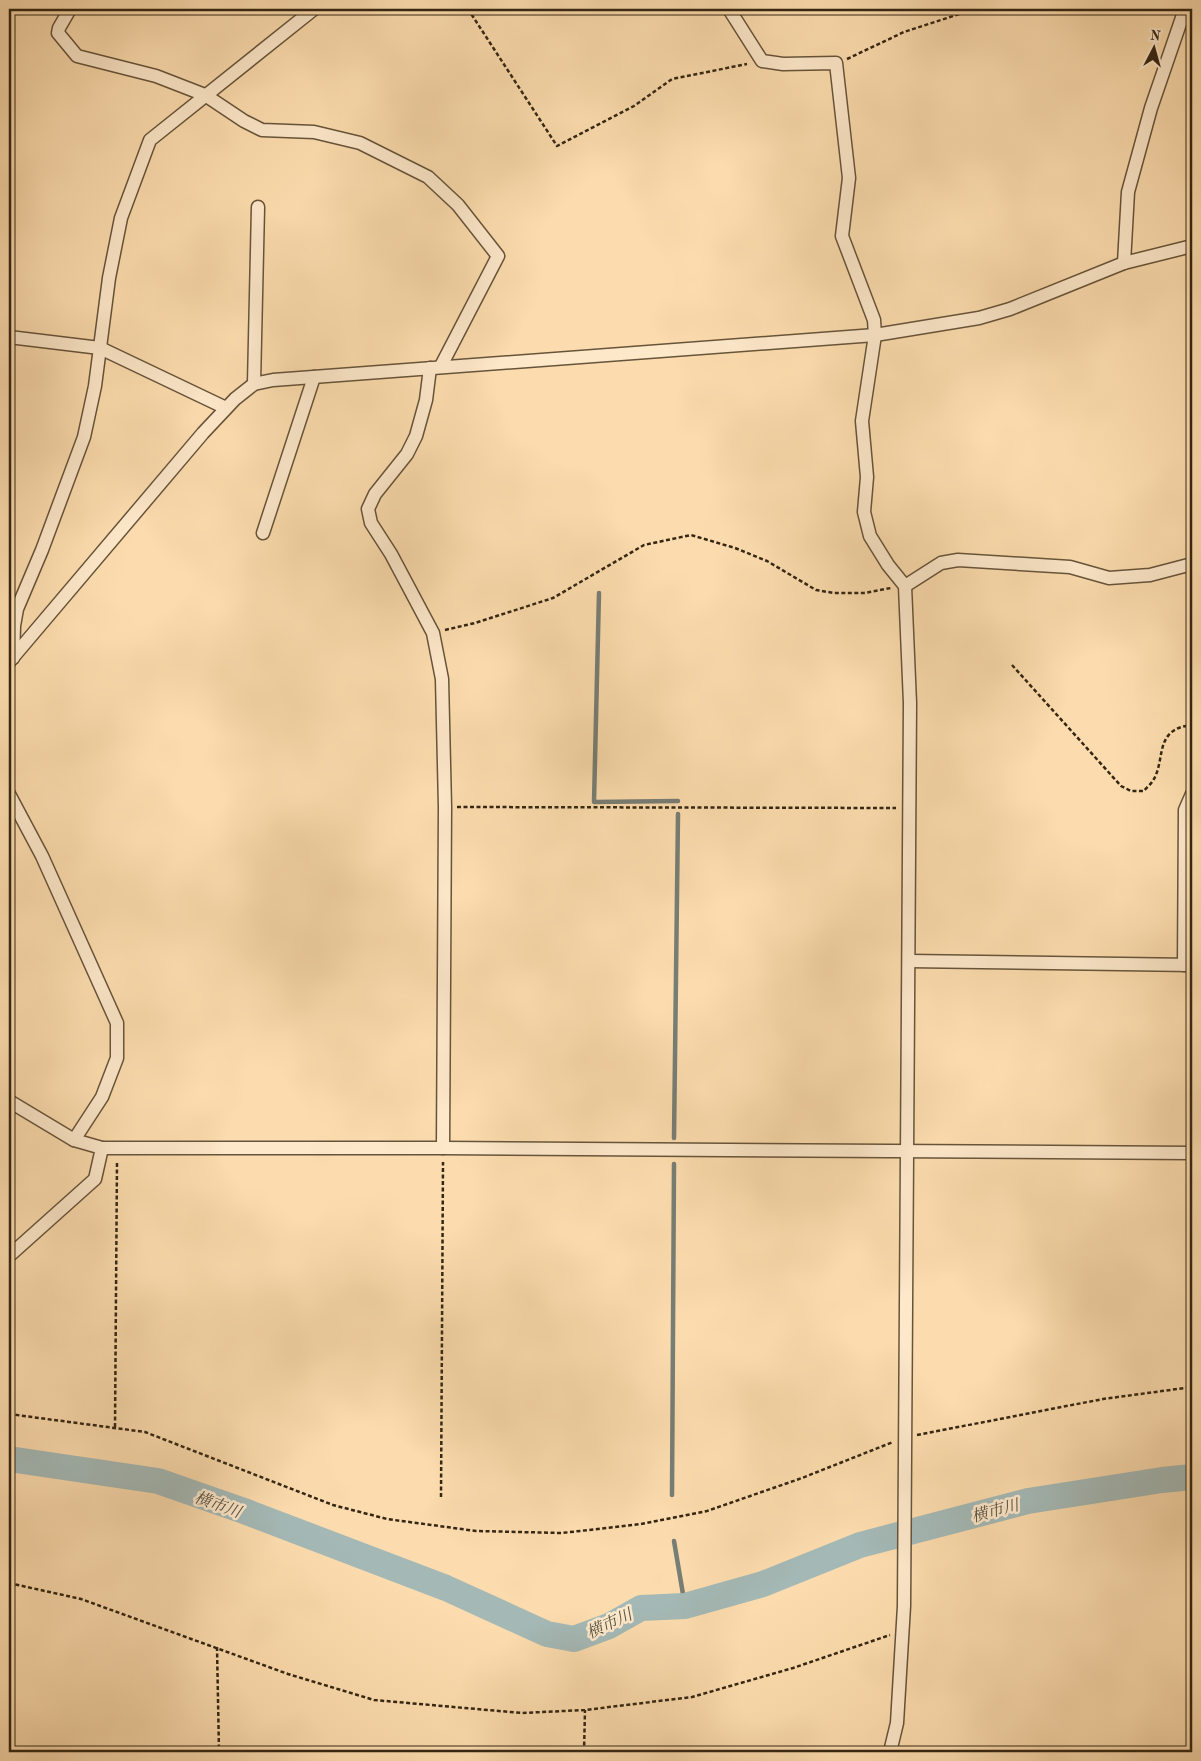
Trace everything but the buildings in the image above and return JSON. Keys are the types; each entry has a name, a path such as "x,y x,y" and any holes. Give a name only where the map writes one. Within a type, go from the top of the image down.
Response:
{"street":[{"path":"70,9 58,28 58,33 76,56 156,76 205,94 244,121 262,130 314,132 360,143 428,177 458,205 498,256 436,367 416,436 407,454 374,494 368,509 371,523 391,554 433,633 442,679 445,806 443,1148"},
{"path":"11,660 17,609 42,550 84,437 100,348 109,278 121,218 150,140 205,94 314,9"},
{"path":"729,9 762,61 783,64 836,63 849,178 842,236 874,320 875,334 862,421 867,477 864,512 870,536 888,565 905,586 910,703 909,961 905,1152 904,1606 897,1723 890,1752"},
{"path":"1124,264 1128,192 1151,108 1185,9"},
{"path":"254,384 258,207"},
{"path":"11,660 226,408 254,384 273,380 746,344 804,342 875,334 979,318 1010,309 1124,264 1192,246"},
{"path":"9,337 100,348 226,408"},
{"path":"264,533 314,377"},
{"path":"905,586 941,563 958,560 1070,567 1109,578 1150,575 1192,564"},
{"path":"9,794 42,856 117,1023 117,1058 102,1097 74,1140"},
{"path":"909,961 1188,965 1185,810 1192,794"},
{"path":"9,1101 74,1140 102,1148 443,1148 1192,1153"},
{"path":"9,1256 95,1179 102,1148"}],"path":[{"path":"468,9 556,146 634,106 672,79 762,61"},
{"path":"836,63 904,32 975,9"},
{"path":"433,633 476,623 553,598 644,545 691,535 735,548 767,561 816,590 834,593 864,593 905,586"},
{"path":"1012,665 1104,768 1121,786 1131,791 1144,791 1153,782 1164,742 1172,733 1184,726 1192,726"},
{"path":"445,806 909,808"},
{"path":"115,1427 118,1147"},
{"path":"441,1498 443,1148"},
{"path":"9,1414 144,1432 333,1505 387,1519 476,1531 562,1533 641,1524 708,1511 904,1444 1103,1399 1192,1387"},
{"path":"9,1582 81,1599 288,1674 374,1700 456,1709 522,1713 585,1710 692,1696 793,1668 882,1636 903,1633"},
{"path":"217,1647 219,1752"},
{"path":"584,1752 585,1710"}],"waterway":[{"path":"599,593 594,802 678,801"},
{"path":"674,1138 678,814"},
{"path":"672,1495 674,1164"},
{"name":"横市川","path":"9,1459 158,1481 244,1511 446,1588 547,1634 574,1639 609,1626 641,1608 685,1606 763,1584 860,1545 1028,1501 1192,1477"},
{"path":"674,1541 685,1606"}]}
